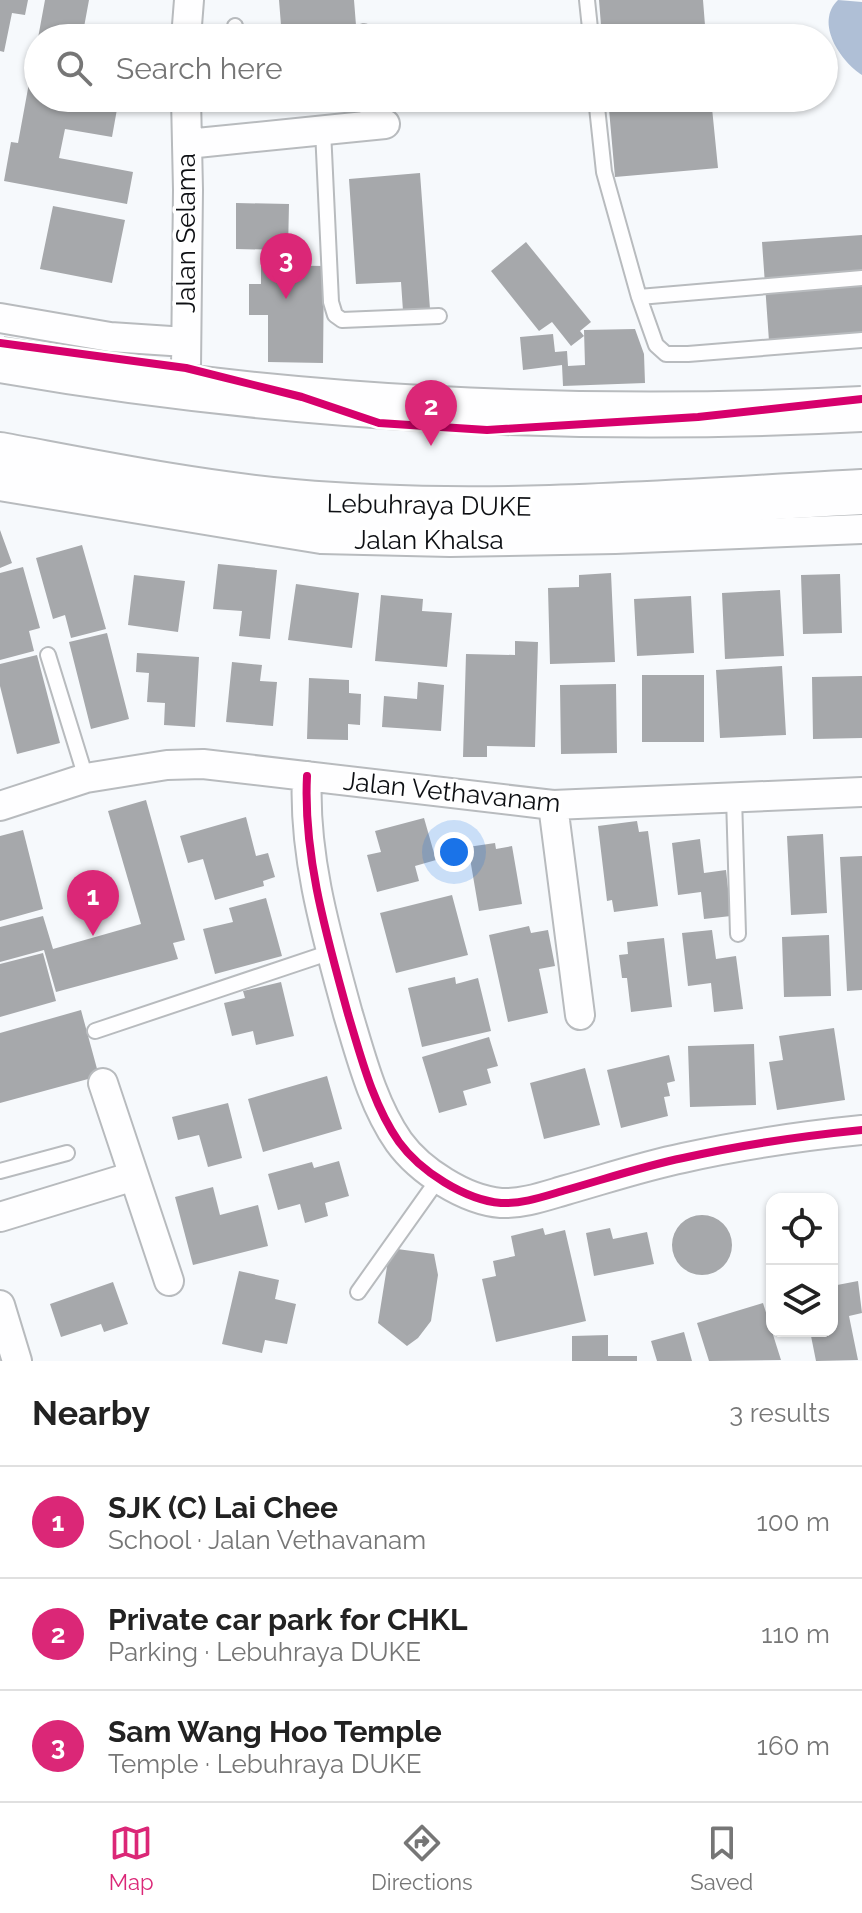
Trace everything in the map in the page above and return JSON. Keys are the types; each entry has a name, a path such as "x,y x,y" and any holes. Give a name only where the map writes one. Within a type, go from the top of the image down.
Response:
{"highway":[{"path":"0,360 267,397 512,412 751,415 862,409"},
{"name":"Lebuhraya DUKE","path":"0,455 167,487 294,502 410,508 521,508 862,492"}],"street":[{"path":"187,24 189,0"},
{"name":"Jalan Selama","path":"186,112 186,355"},
{"path":"187,144 323,130 373,116"},
{"path":"0,318 110,337 186,355 379,423 487,430 698,417 862,399"},
{"path":"0,343 186,355"},
{"name":"Jalan Khalsa","path":"0,486 321,539 540,540 862,529"},
{"name":"Jalan Vethavanam","path":"0,806 86,778 167,765 203,764 553,805 862,792"},
{"path":"307,776 309,834 331,952 356,1040 380,1110 400,1144 439,1178 483,1200 519,1202 682,1158 862,1130"},
{"path":"553,805 580,1015"},
{"path":"103,1083 169,1281"},
{"path":"0,1217 134,1176"},
{"path":"2,1322 17,1361"}],"lane":[{"path":"587,0 590,24"},
{"path":"598,112 604,172 639,297 656,345 666,354 862,340"},
{"path":"323,130 331,302 335,315 342,320 439,316"},
{"path":"639,297 862,278"},
{"path":"48,655 86,778"},
{"path":"734,797 738,934"},
{"path":"95,1031 331,952"},
{"path":"0,1171 67,1153"},
{"path":"358,1292 439,1178"}],"water":[{"path":"838,0 862,2 862,75 838,50 838,24 829,24 831,9"}],"building":[{"path":"0,0 28,0 25,15 12,13 4,52 0,51"},
{"path":"45,0 89,0 85,24 41,24"},
{"path":"279,0 354,0 356,24 281,24"},
{"path":"599,0 703,0 705,24 601,24"},
{"path":"24,110 116,112 112,137 65,129 59,158 133,172 127,204 4,181 11,142 18,143"},
{"path":"609,112 712,112 718,168 615,177"},
{"path":"420,173 430,309 403,311 401,282 356,284 349,179"},
{"path":"236,203 289,204 288,250 236,249"},
{"path":"53,206 125,220 112,283 40,269"},
{"path":"862,235 862,334 769,341 762,242"},
{"path":"526,242 591,322 580,331 584,336 571,346 552,322 539,331 491,271"},
{"path":"261,265 324,266 323,363 268,362 268,315 249,315 249,284 261,284"},
{"path":"635,329 644,354 645,383 563,386 562,365 523,370 520,337 553,334 555,352 567,351 568,366 585,365 584,330"},
{"path":"0,530 12,563 0,568"},
{"path":"82,545 106,629 71,638 65,615 53,619 36,558"},
{"path":"218,564 277,570 270,639 239,636 242,611 213,609"},
{"path":"23,567 40,628 29,631 34,651 0,660 0,573"},
{"path":"611,573 615,662 550,664 548,588 579,587 579,575"},
{"path":"840,574 842,633 803,634 801,575"},
{"path":"134,575 185,581 178,632 128,625"},
{"path":"296,584 359,593 352,648 288,640"},
{"path":"780,590 784,656 725,659 722,593"},
{"path":"381,595 423,599 422,611 452,613 447,667 375,661"},
{"path":"691,596 694,653 637,656 634,599"},
{"path":"107,633 129,719 91,729 69,642"},
{"path":"515,641 538,642 535,747 487,746 487,757 463,757 466,654 515,655"},
{"path":"137,653 199,657 195,727 164,725 165,703 147,702 149,673 136,672"},
{"path":"37,655 60,743 17,754 0,686 0,664"},
{"path":"232,662 262,665 260,681 277,682 273,726 226,722"},
{"path":"782,666 786,735 720,738 716,670"},
{"path":"642,675 704,675 704,742 642,742"},
{"path":"862,676 862,738 813,739 812,677"},
{"path":"309,678 349,680 349,693 361,694 360,725 348,724 348,740 307,739"},
{"path":"418,682 444,685 441,731 382,727 384,696 417,699"},
{"path":"616,684 617,753 561,754 560,685"},
{"path":"146,800 185,940 173,943 178,959 56,992 44,950 0,962 0,927 43,916 53,949 141,924 108,811"},
{"path":"246,817 256,856 268,853 275,877 263,881 264,886 215,900 203,859 188,863 180,836"},
{"path":"424,818 436,860 415,866 419,881 377,892 367,855 381,852 375,831"},
{"path":"637,821 639,832 648,831 658,906 614,912 612,900 607,901 598,826"},
{"path":"23,830 43,909 0,921 0,836"},
{"path":"823,834 827,913 791,915 787,836"},
{"path":"700,839 704,873 726,870 731,916 704,919 701,892 678,895 672,843"},
{"path":"495,843 496,849 512,846 522,904 479,911 468,847"},
{"path":"862,856 862,990 847,991 840,857"},
{"path":"452,895 468,955 396,973 380,913"},
{"path":"266,898 282,956 215,974 203,929 233,922 229,908"},
{"path":"529,926 531,933 548,930 555,966 539,969 548,1013 508,1022 489,935"},
{"path":"712,930 716,959 736,956 743,1009 714,1012 711,983 688,986 682,933"},
{"path":"829,935 831,996 784,997 782,937"},
{"path":"664,938 672,1007 631,1012 627,978 622,978 619,955 628,954 627,942"},
{"path":"43,953 56,1001 0,1017 0,964"},
{"path":"455,977 456,984 478,978 491,1031 422,1047 408,988"},
{"path":"281,982 294,1036 256,1045 253,1031 232,1036 224,1003 245,998 243,991"},
{"path":"81,1010 99,1076 0,1103 0,1033"},
{"path":"834,1028 845,1100 777,1110 769,1062 783,1060 779,1036"},
{"path":"489,1037 498,1066 487,1069 491,1083 463,1091 467,1105 439,1113 422,1057"},
{"path":"754,1044 756,1105 690,1107 688,1046"},
{"path":"669,1055 675,1081 667,1083 670,1096 664,1097 668,1116 621,1128 607,1070"},
{"path":"585,1068 600,1125 544,1139 530,1083"},
{"path":"327,1076 342,1129 263,1152 248,1099"},
{"path":"228,1103 242,1158 208,1167 199,1135 178,1140 172,1117"},
{"path":"339,1161 349,1196 325,1203 328,1216 305,1223 300,1204 278,1210 268,1174 312,1162 314,1168"},
{"path":"213,1187 220,1215 258,1205 268,1246 193,1265 175,1197"},
{"path":"702,1215 724,1223 732,1245 724,1267 702,1275 680,1267 672,1245 680,1223"},
{"path":"543,1228 545,1235 565,1230 586,1321 496,1342 482,1279 496,1276 493,1261 515,1256 511,1236"},
{"path":"610,1228 613,1239 647,1232 654,1264 594,1276 586,1233"},
{"path":"390,1248 434,1254 438,1275 431,1321 407,1346 378,1323"},
{"path":"239,1271 279,1280 275,1299 296,1304 287,1344 265,1340 262,1353 222,1344"},
{"path":"858,1281 862,1313 849,1316 858,1360 816,1361 811,1337 838,1337 838,1285"},
{"path":"113,1282 128,1324 104,1332 101,1324 61,1337 50,1304"},
{"path":"763,1303 766,1337 774,1337 781,1360 709,1361 697,1323"},
{"path":"684,1332 692,1361 657,1361 651,1341"},
{"path":"608,1335 608,1356 637,1356 637,1361 572,1361 572,1336"}],"cycle path":[{"path":"0,343 186,368 302,397 379,423 487,430 698,417 862,399"},
{"path":"307,776 309,836 318,896 363,1064 375,1097 399,1142 419,1163 444,1182 487,1201 517,1202 705,1153 862,1130"}],"place":[{"name":"Sam Wang Hoo Temple","path":"286,299"},
{"name":"Private car park for CHKL","path":"431,446"},
{"name":"SJK (C) Lai Chee","path":"93,936"}]}
